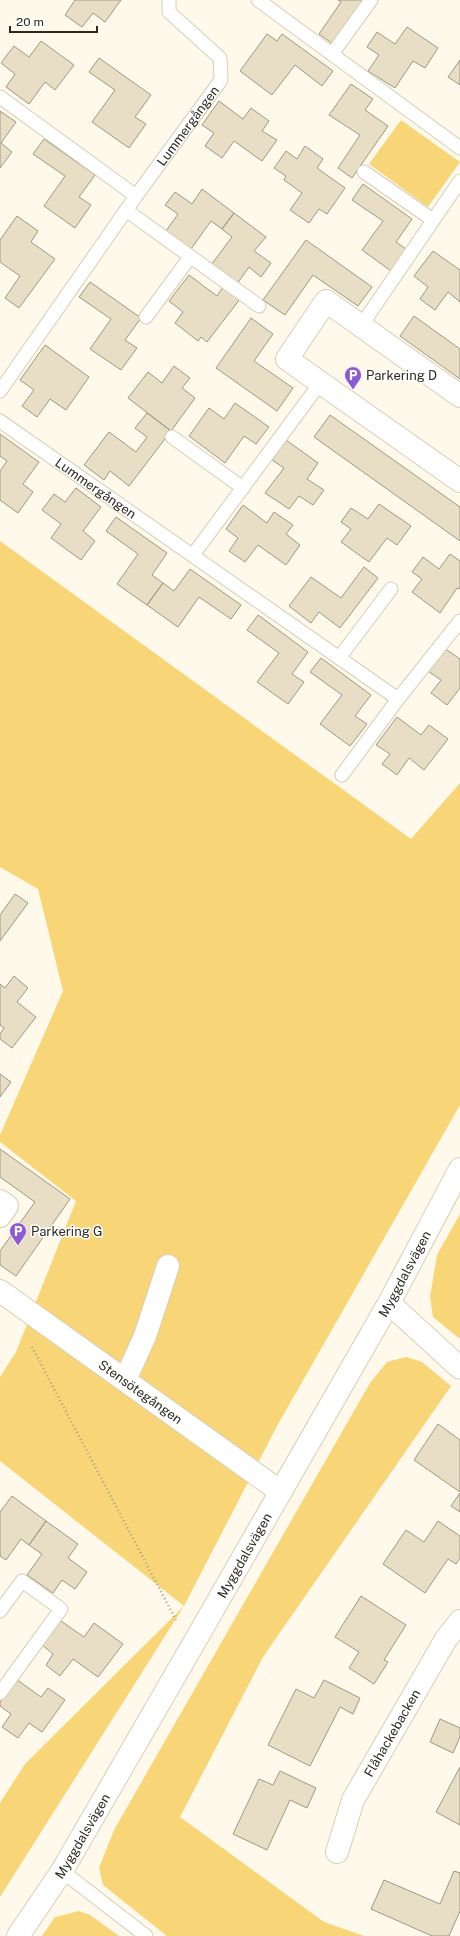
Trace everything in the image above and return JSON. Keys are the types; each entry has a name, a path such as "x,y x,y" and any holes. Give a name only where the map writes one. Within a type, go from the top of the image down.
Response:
{"street":[{"path":"460,396 326,301 287,359 460,480"},
{"name":"Myggdalsvägen","path":"18,1936 62,1871 281,1492 389,1303 460,1169"},
{"path":"0,1201 7,1206 0,1216"},
{"path":"125,1380 145,1336 168,1266"},
{"name":"Stensötegången","path":"0,1291 281,1492"},
{"path":"389,1303 460,1368"},
{"name":"Flåhackebacken","path":"337,1852 353,1800 446,1639 460,1621"}],"lane":[{"name":"Lummergången","path":"0,390 126,210 221,80 220,58 169,12 169,0"},
{"path":"258,0 460,148"},
{"path":"332,54 371,0"},
{"path":"0,97 136,196"},
{"path":"364,172 433,220"},
{"path":"361,326 460,181"},
{"path":"126,210 259,306"},
{"path":"146,316 190,257"},
{"path":"193,555 321,382"},
{"name":"Lummergången","path":"0,421 398,699"},
{"path":"172,437 243,488"},
{"path":"339,658 391,589"},
{"path":"342,775 398,699 460,621"},
{"path":"0,1611 22,1581 61,1609 0,1693"},
{"path":"62,1871 146,1936"}],"path":[{"path":"29,1342 191,1648"}],"shaded area":[{"path":"401,120 460,162 428,207 369,164"},
{"path":"0,541 411,839 460,783 460,1105 277,1426 184,1606 0,1461 0,1377 16,1352 76,1201 0,1142 0,1135 63,991 38,889 0,867"},
{"path":"460,1214 460,1339 433,1317 430,1297 437,1255"},
{"path":"406,1357 422,1362 451,1386 263,1657 180,1817 324,1922 364,1936 167,1936 103,1885 99,1868 114,1830 370,1383 387,1362"},
{"path":"184,1606 0,1897 0,1803 25,1764"},
{"path":"79,1911 90,1915 119,1936 42,1936 55,1917"}],"building":[{"path":"75,0 121,0 105,22 93,13 82,27 65,15"},
{"path":"338,0 363,0 333,44 319,34 341,2"},
{"path":"407,27 438,48 425,68 413,61 395,88 368,71 379,55 367,47 377,32 395,44"},
{"path":"267,34 277,41 282,34 333,71 322,86 295,65 272,95 240,71"},
{"path":"41,41 74,65 55,90 45,82 29,104 6,87 15,74 1,63 14,46 29,57"},
{"path":"99,58 151,95 135,117 146,124 129,148 92,122 115,90 89,72"},
{"path":"460,60 460,85 448,77"},
{"path":"351,84 373,99 365,110 388,126 352,178 338,168 360,135 329,115"},
{"path":"219,101 243,119 251,108 269,121 262,131 277,140 262,161 234,141 222,158 205,146 214,133 202,125"},
{"path":"0,111 16,122 1,143 12,152 0,168"},
{"path":"44,139 95,175 79,197 91,205 75,228 44,206 65,176 33,154"},
{"path":"305,146 323,159 317,168 345,188 327,214 319,209 309,223 290,210 302,193 284,180 286,176 274,168 286,151 297,159"},
{"path":"363,184 412,219 396,242 406,249 391,271 362,250 383,221 352,200"},
{"path":"202,189 234,213 222,229 211,221 191,249 166,231 178,214 165,205 175,192 192,204"},
{"path":"234,213 266,237 254,251 271,263 261,277 249,267 237,284 211,265 232,237 222,229"},
{"path":"17,216 38,231 31,242 55,259 19,308 5,298 20,276 0,262 0,240"},
{"path":"306,240 372,287 358,306 313,275 285,315 263,300"},
{"path":"433,251 460,270 460,302 448,292 435,310 420,299 428,287 414,276"},
{"path":"189,275 217,296 223,287 240,299 207,342 201,337 198,341 175,323 183,312 169,301"},
{"path":"90,282 141,318 125,340 137,348 121,370 90,349 111,319 79,297"},
{"path":"414,316 460,349 460,379 400,336"},
{"path":"251,318 273,334 254,361 293,388 277,411 216,368"},
{"path":"45,345 89,377 66,410 50,399 37,417 22,406 34,390 20,380"},
{"path":"174,366 190,378 182,388 195,398 171,431 128,398 148,372 162,383"},
{"path":"235,403 269,427 256,444 244,436 225,463 189,436 209,408 224,419"},
{"path":"147,413 171,431 129,486 110,471 104,480 84,465 109,432 136,452 147,437 135,428"},
{"path":"330,415 460,507 460,541 314,437"},
{"path":"0,434 39,462 23,484 33,492 18,513 0,500 0,471 7,461 0,456"},
{"path":"286,440 318,463 307,479 324,490 313,505 299,496 289,509 265,493 284,468 272,460"},
{"path":"76,488 101,507 83,531 95,541 81,560 51,538 61,524 42,510 54,494 65,502"},
{"path":"379,504 411,526 397,545 387,538 369,562 341,542 351,529 341,522 351,508 368,519"},
{"path":"243,505 267,523 274,512 293,525 286,534 300,545 286,565 258,545 245,562 229,551 238,538 226,529"},
{"path":"116,517 167,553 152,575 163,583 147,605 117,584 138,554 106,531"},
{"path":"450,554 460,561 460,589 457,588 440,613 412,592 422,579 412,572 423,557 439,569"},
{"path":"364,567 378,578 340,628 319,612 311,623 289,606 311,577 341,598"},
{"path":"190,569 241,605 231,619 199,597 178,627 147,605 163,583 174,591"},
{"path":"258,615 308,652 292,674 304,682 288,704 257,682 279,653 247,630"},
{"path":"444,648 460,659 460,688 447,705 431,693 441,680 428,671"},
{"path":"321,658 371,695 355,716 367,724 350,746 320,724 342,695 310,672"},
{"path":"397,717 421,735 429,725 448,739 424,770 409,758 397,775 382,764 390,754 376,745"},
{"path":"15,894 28,903 0,941 0,915"},
{"path":"14,976 28,988 17,1002 36,1017 12,1048 0,1039 0,1034 4,1028 0,1025 0,984 5,988"},
{"path":"0,1074 11,1082 0,1097"},
{"name":"Parkering G","path":"0,1149 70,1199 16,1276 0,1265 0,1251 35,1202 0,1177"},
{"path":"438,1424 460,1440 460,1492 414,1460"},
{"path":"460,1493 460,1512 451,1506"},
{"path":"12,1496 46,1521 29,1545 21,1539 6,1560 0,1556 0,1512"},
{"path":"46,1521 78,1544 68,1558 87,1572 75,1589 62,1580 53,1593 27,1575 42,1554 29,1545"},
{"path":"438,1521 460,1536 460,1558 456,1564 448,1559 425,1593 383,1564 406,1530 424,1542"},
{"path":"361,1596 406,1625 384,1660 388,1662 374,1684 349,1668 359,1652 335,1637"},
{"path":"58,1619 84,1637 94,1623 123,1644 98,1677 73,1659 60,1676 46,1665 53,1654 41,1644"},
{"path":"16,1679 41,1697 48,1688 65,1700 42,1732 29,1723 18,1738 2,1727 11,1714 0,1706 0,1702"},
{"path":"324,1680 360,1698 353,1714 340,1707 310,1766 268,1745 296,1689 314,1698"},
{"path":"440,1719 460,1728 460,1737 453,1753 430,1742"},
{"path":"460,1767 460,1825 436,1812"},
{"path":"280,1771 316,1788 307,1808 290,1800 267,1850 233,1834 259,1779 273,1785"},
{"path":"454,1871 460,1873 460,1911 449,1936 432,1936 371,1909 384,1880 440,1904"}],"place":[{"name":"Parkering D","path":"353,390"},
{"name":"Parkering G","path":"18,1246"}]}
